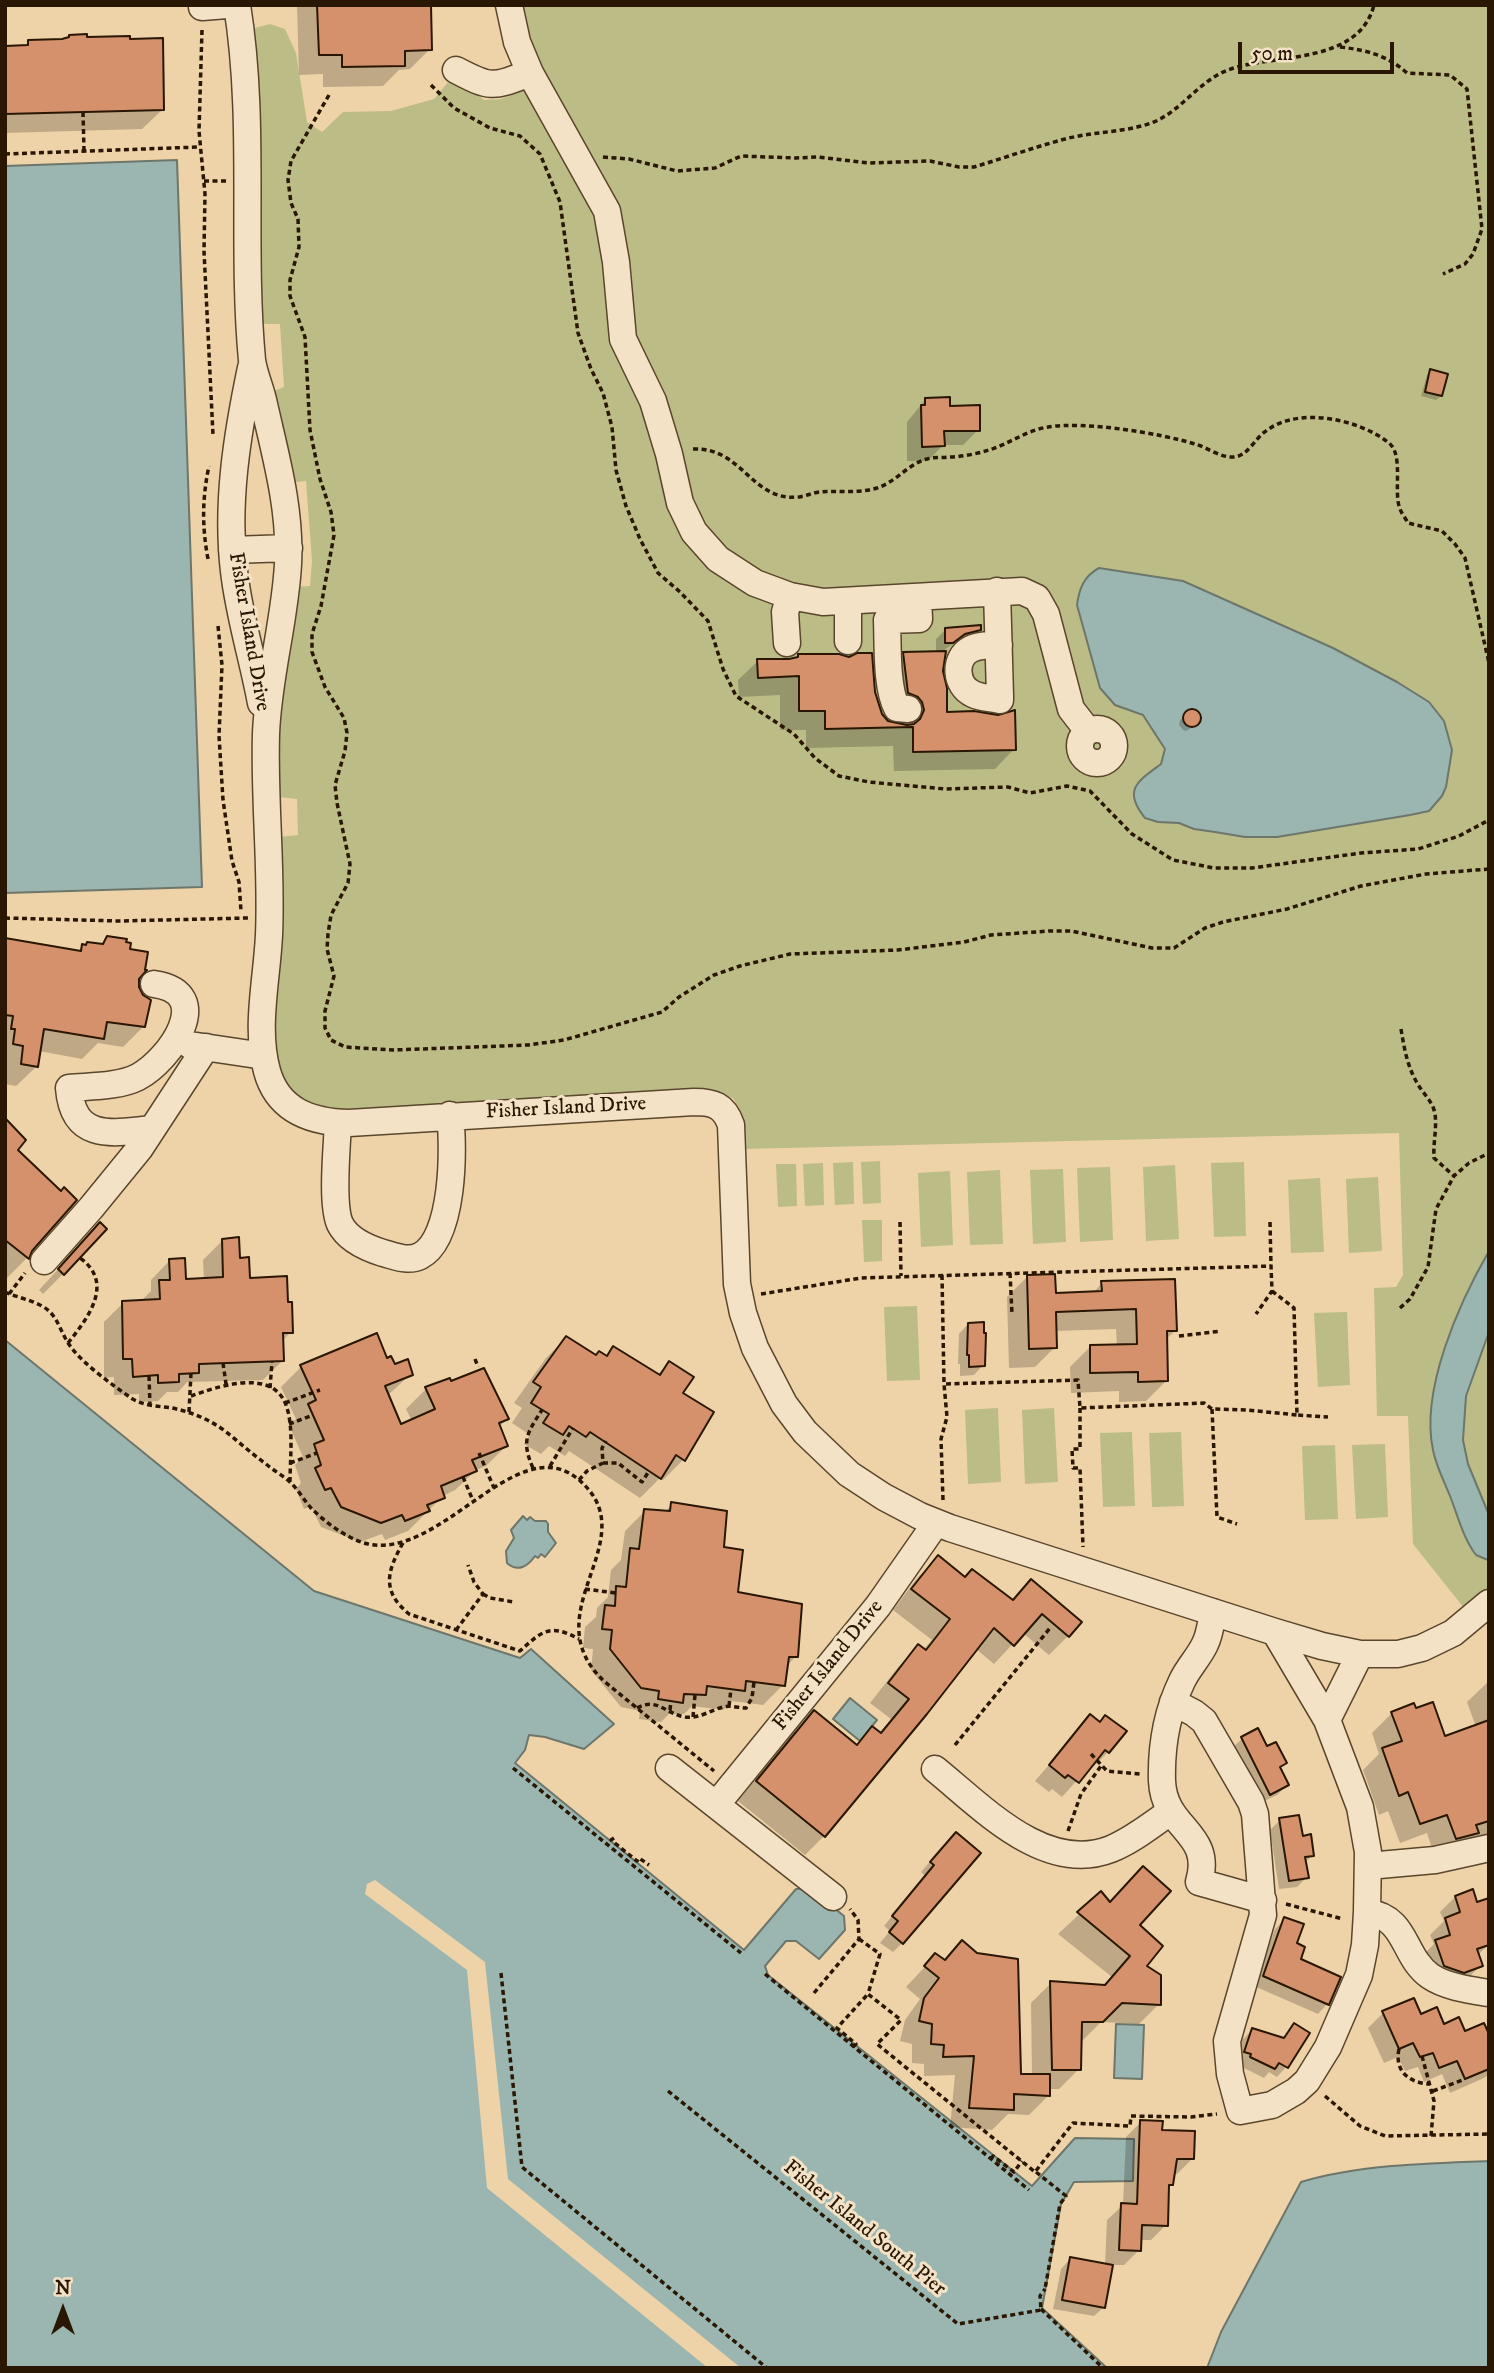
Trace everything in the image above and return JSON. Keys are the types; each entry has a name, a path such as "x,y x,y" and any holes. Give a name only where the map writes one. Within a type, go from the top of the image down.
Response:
{"street":[{"name":"Fisher Island Drive","path":"237,5 244,91 253,363 282,485 289,548 266,734 270,893 263,1019 264,1056 273,1089 293,1111 313,1119 338,1123 709,1102 720,1107 728,1118 732,1132 736,1270 739,1297 755,1348 784,1404 805,1432 849,1474 893,1502 1213,1612 1275,1632 1360,1654 1398,1654 1422,1648 1453,1633 1489,1603"},
{"path":"509,5 517,42 530,73 607,211 623,339 653,401 680,503 694,532 718,559 755,583 790,596 823,602 1021,591 1037,598 1046,614 1071,709 1088,731"},
{"path":"456,70 480,83 496,86 530,73"},
{"name":"Fisher Island Drive","path":"253,363 238,439 232,494 232,550 235,579 266,734"},
{"path":"238,439 271,437"},
{"path":"232,550 289,548"},
{"path":"997,591 999,645"},
{"path":"787,643 785,612 790,596"},
{"path":"908,709 898,708 894,702 887,620 919,619 918,597"},
{"path":"848,601 848,641"},
{"path":"247,632 279,631"},
{"path":"151,1129 115,1133 94,1130 75,1115 71,1107 69,1088 134,1079 149,1070 174,1042 184,1022 185,1008 182,1000 171,989 154,984"},
{"path":"174,1042 264,1056"},
{"path":"38,1262 100,1198 140,1147 206,1047"},
{"path":"338,1123 336,1205 341,1226 363,1245 409,1259 421,1256 433,1242 447,1204 452,1171 450,1115"},
{"name":"Fisher Island Drive","path":"716,1805 878,1606 939,1516"},
{"path":"1213,1612 1205,1643 1182,1680 1173,1702 1164,1738 1163,1793 1170,1812 1200,1848 1203,1862 1199,1882 1263,1900"},
{"path":"1173,1702 1204,1721 1254,1808 1263,1900 1261,1923 1227,2041 1230,2074 1240,2111 1272,2105 1307,2081 1328,2047 1356,1983 1362,1961 1367,1918 1368,1866 1367,1837 1360,1807 1327,1720 1275,1632"},
{"path":"1327,1720 1360,1654"},
{"path":"669,1768 833,1896"},
{"path":"935,1769 1014,1832 1037,1845 1061,1853 1086,1854 1109,1850 1170,1812"},
{"path":"1368,1866 1435,1860 1489,1848"},
{"path":"1367,1918 1381,1915 1392,1922 1417,1963 1430,1976 1453,1985 1489,1993"}],"path":[{"path":"1338,47 1368,23 1374,5"},
{"path":"580,161 601,157 629,159 677,171 715,168 741,156 818,157 868,163 930,161 974,167 1068,138 1111,133 1154,121 1175,109 1207,81 1254,62 1282,61 1338,47 1362,49 1392,60 1407,73 1450,75 1467,89 1482,229 1473,254 1465,264 1443,274"},
{"path":"329,95 291,161 288,180 291,203 298,219 299,247 290,280 290,296 305,337 310,430 320,479 331,512 334,535 321,606 312,634 312,652 325,687 344,718 347,733 335,785 350,864 348,883 331,915 328,934 327,949 334,976 325,1011 325,1028 331,1040 345,1047 394,1050 528,1045 564,1040 662,1012 678,997 714,975 790,954 898,950 964,942 991,935 1071,931 1152,948 1174,948 1205,928 1223,922 1287,909 1362,886 1426,874 1489,869"},
{"path":"83,112 84,151"},
{"path":"5,154 200,147"},
{"path":"204,181 236,180"},
{"path":"669,454 699,449 723,454 768,492 784,497 800,497 818,492 875,489 894,481 914,464 928,458 991,450 1029,432 1048,427 1105,428 1155,435 1197,444 1215,453 1235,457 1246,452 1256,439 1281,421 1321,417 1371,432 1392,445 1397,457 1399,508 1408,523 1442,531 1465,558 1489,663"},
{"path":"1489,747 1489,761"},
{"path":"5,918 119,921 251,918"},
{"path":"1401,1028 1409,1067 1422,1092 1432,1103 1435,1115 1434,1158 1454,1176"},
{"path":"1400,1308 1410,1299 1428,1267 1436,1209 1454,1176 1469,1163 1489,1153"},
{"path":"900,1222 901,1276"},
{"path":"1256,1314 1272,1292 1270,1222"},
{"path":"68,1343 89,1313 96,1293 96,1275 80,1258"},
{"path":"38,1262 7,1293 48,1311 75,1353 134,1401 189,1412 222,1429 290,1482 311,1507 348,1536 376,1545 403,1543 435,1528 494,1488 533,1468 550,1466 579,1480 593,1498 602,1521 601,1546 585,1589 579,1615 581,1650 596,1673 715,1771"},
{"path":"759,1294 860,1278 1271,1266"},
{"path":"1010,1273 1013,1314"},
{"path":"939,1516 941,1439 947,1417 942,1275"},
{"path":"1272,1292 1294,1308 1297,1415"},
{"path":"1179,1336 1221,1331"},
{"path":"475,1359 478,1367"},
{"path":"270,1388 272,1362"},
{"path":"223,1363 226,1384"},
{"path":"189,1412 191,1373"},
{"path":"149,1376 150,1405"},
{"path":"944,1384 1078,1380 1080,1449 1072,1449 1072,1458 1073,1468 1080,1468 1083,1553"},
{"path":"191,1396 226,1384 253,1383 270,1388 285,1403 289,1424 290,1482"},
{"path":"285,1403 320,1390"},
{"path":"1080,1408 1204,1403 1212,1409 1328,1417"},
{"path":"1212,1409 1217,1517 1237,1524"},
{"path":"533,1468 527,1455 526,1440 542,1410"},
{"path":"289,1424 313,1415"},
{"path":"550,1466 573,1429"},
{"path":"603,1463 602,1448 606,1441"},
{"path":"290,1463 317,1453"},
{"path":"479,1453 494,1488"},
{"path":"579,1480 587,1471 603,1463 618,1463 642,1482 649,1471"},
{"path":"463,1476 474,1503"},
{"path":"403,1543 389,1576 391,1592 396,1601 417,1617 520,1651 546,1630 562,1632 579,1639"},
{"path":"468,1565 474,1582 483,1594 490,1598 514,1602"},
{"path":"585,1589 615,1594"},
{"path":"456,1630 483,1594"},
{"path":"954,1745 1050,1628"},
{"path":"637,1708 646,1703 657,1704 684,1717 693,1717 729,1706 746,1708 752,1698 754,1682"},
{"path":"729,1706 731,1689"},
{"path":"693,1717 695,1695"},
{"path":"670,1710 671,1701"},
{"path":"1091,1754 1107,1771 1136,1774 1162,1769"},
{"path":"1061,1853 1081,1794 1101,1766"},
{"path":"513,1768 741,1953"},
{"path":"614,1838 611,1840 652,1879"},
{"path":"615,1849 636,1862"},
{"path":"636,1862 639,1858 649,1865"},
{"path":"814,1993 859,1939 858,1920 833,1896"},
{"path":"1263,1900 1367,1918"},
{"path":"853,2047 856,2044 837,2028 868,1994 880,1954 859,1939"},
{"path":"501,1973 523,2167 767,2368"},
{"path":"765,1974 1029,2190"},
{"path":"868,1994 901,2020 877,2044 1066,2196 1060,2204 1045,2289 1040,2296 1041,2310 1103,2368"},
{"path":"1399,2049 1397,2059 1402,2073 1412,2081 1430,2084"},
{"path":"1422,2056 1433,2091 1435,2110 1431,2136"},
{"path":"1433,2091 1465,2079"},
{"path":"1307,2081 1368,2131 1385,2136 1489,2134"},
{"name":"Fisher Island South Pier","path":"668,2091 958,2324 1041,2310"},
{"path":"1035,2172 1073,2123 1130,2126 1131,2116 1191,2117 1240,2111"},
{"path":"991,2159 993,2156 1014,2172 1023,2161"}],"green space":[{"path":"517,5 1489,5 1489,1592 1468,1613 1413,1544 1408,1416 1377,1416 1374,1288 1396,1287 1403,1275 1399,1133 743,1149 740,1110 733,1098 716,1092 372,1115 315,1111 283,1085 272,1053 279,837 298,835 297,799 278,797 276,720 292,587 310,586 312,561 306,481 288,483 269,393 284,387 280,324 262,324 255,28 270,24 285,29 296,53 307,122 322,132 343,112 391,111 434,99 449,81 468,85 484,100 501,99 525,90"},
{"path":"880,1161 881,1203 863,1204 861,1162"},
{"path":"853,1162 854,1204 835,1205 833,1163"},
{"path":"1244,1162 1246,1236 1214,1237 1211,1163"},
{"path":"823,1163 824,1205 805,1206 803,1164"},
{"path":"776,1164 796,1164 797,1206 778,1207"},
{"path":"1175,1165 1179,1239 1146,1241 1143,1167"},
{"path":"1110,1167 1113,1240 1080,1242 1077,1168"},
{"path":"1063,1169 1066,1242 1033,1244 1030,1170"},
{"path":"1000,1170 1003,1244 970,1245 967,1172"},
{"path":"950,1171 953,1245 921,1247 918,1173"},
{"path":"1378,1177 1382,1251 1349,1253 1346,1179"},
{"path":"1320,1178 1324,1252 1291,1253 1288,1180"},
{"path":"862,1220 882,1220 882,1261 864,1262"},
{"path":"917,1306 920,1380 887,1381 884,1307"},
{"path":"1347,1312 1350,1385 1318,1387 1314,1313"},
{"path":"998,1408 1001,1482 968,1484 965,1410"},
{"path":"1054,1408 1058,1482 1025,1484 1022,1410"},
{"path":"1132,1432 1135,1506 1103,1507 1100,1433"},
{"path":"1181,1432 1184,1506 1152,1507 1149,1433"},
{"path":"1385,1444 1388,1517 1356,1519 1352,1445"},
{"path":"1335,1445 1338,1519 1305,1520 1302,1446"}],"water":[{"path":"177,160 202,887 5,893 5,166"},
{"path":"1099,568 1183,581 1333,648 1429,702 1444,721 1452,750 1442,796 1429,811 1277,837 1245,837 1145,818 1138,808 1134,793 1140,781 1161,764 1165,749 1143,715 1115,705 1100,688 1077,605 1083,584"},
{"path":"1489,1251 1489,1332 1466,1396 1463,1440 1468,1464 1489,1515 1488,1560 1476,1555 1464,1534 1436,1462 1430,1426 1437,1374 1445,1348 1466,1296"},
{"path":"5,1340 314,1591 520,1658 531,1649 614,1724 584,1749 529,1735 525,1750 515,1763 744,1950 796,1889 809,1888 844,1916 845,1930 819,1959 796,1941 786,1941 765,1966 768,1975 1032,2186 1075,2138 1134,2139 1133,2181 1074,2182 1061,2204 1042,2308 1107,2368 5,2368"},
{"path":"523,1516 527,1520 530,1517 535,1521 546,1521 548,1532 556,1543 545,1557 541,1554 538,1558 535,1556 526,1565 515,1568 507,1563 506,1551 514,1538 511,1530"},
{"path":"850,1698 877,1720 860,1741 833,1719"},
{"path":"1116,2024 1144,2025 1142,2079 1114,2078"},
{"path":"1489,2161 1489,2368 1207,2368 1221,2332 1301,2182 1370,2168"}],"pier":[{"path":"375,1880 485,1962 508,2179 741,2368 708,2368 487,2188 467,1970 365,1894 367,1884"}],"building":[{"path":"317,5 431,5 432,50 405,51 405,66 342,67 342,55 319,55"},
{"path":"87,34 87,37 163,38 164,110 5,114 5,46 28,45 28,40 62,39 69,35"},
{"path":"1430,369 1448,374 1442,396 1425,392"},
{"path":"950,397 950,406 980,405 980,431 944,431 945,446 922,447 921,405 925,405 925,398"},
{"path":"981,625 981,630 965,634 953,643 945,643 945,628"},
{"path":"946,651 943,671 947,688 947,712 974,711 998,715 1015,710 1016,750 913,752 913,727 825,729 825,711 799,711 799,676 758,678 757,659 789,659 798,657 798,654 839,654 849,657 857,653 872,653 875,692 882,714 888,721 914,724 924,710 918,697 908,693 903,652"},
{"path":"1192,709 1198,712 1201,718 1198,724 1192,727 1186,724 1183,718 1186,712"},
{"path":"107,936 127,939 126,942 131,943 130,949 148,952 147,970 139,979 143,995 151,1000 145,1027 107,1022 104,1039 44,1029 38,1067 21,1064 23,1046 13,1044 13,1016 5,1015 5,938 81,951 82,944 103,944"},
{"path":"5,1118 26,1140 18,1150 61,1191 64,1187 77,1200 32,1251 29,1259 5,1240"},
{"path":"100,1222 107,1229 64,1275 58,1269"},
{"path":"239,1237 240,1258 249,1257 250,1278 287,1276 288,1302 292,1302 293,1333 283,1333 284,1361 199,1364 199,1373 179,1374 179,1382 158,1383 158,1375 133,1377 132,1359 123,1359 122,1301 160,1299 159,1280 170,1280 169,1259 185,1258 186,1279 223,1277 222,1239"},
{"path":"1055,1274 1056,1293 1102,1291 1101,1281 1175,1279 1177,1331 1167,1331 1168,1381 1138,1382 1138,1372 1090,1373 1090,1345 1137,1344 1136,1309 1056,1312 1057,1348 1029,1349 1027,1275"},
{"path":"984,1322 985,1366 969,1367 968,1323"},
{"path":"377,1333 387,1358 391,1356 395,1364 408,1359 413,1375 385,1386 401,1424 435,1409 425,1387 450,1378 451,1381 484,1368 509,1419 499,1423 508,1446 472,1460 477,1471 441,1486 445,1498 427,1505 430,1511 405,1521 402,1515 381,1523 341,1507 331,1488 325,1490 315,1468 321,1465 314,1444 324,1440 308,1404 316,1400 300,1365"},
{"path":"566,1336 596,1355 599,1351 607,1356 613,1346 660,1375 669,1361 694,1377 683,1393 714,1412 685,1461 676,1455 661,1479 590,1432 586,1437 569,1426 563,1435 543,1423 549,1414 531,1403 541,1387 533,1382"},
{"path":"671,1502 727,1511 724,1547 743,1550 738,1592 802,1604 798,1657 789,1657 785,1686 746,1681 745,1691 707,1686 706,1695 684,1694 683,1703 658,1699 659,1691 641,1688 610,1649 612,1630 602,1629 605,1605 615,1606 616,1586 626,1587 630,1548 639,1549 644,1509 670,1511"},
{"path":"938,1555 965,1577 972,1569 1013,1600 1031,1579 1082,1622 1069,1637 1042,1614 1014,1646 994,1628 825,1837 756,1781 814,1710 857,1745 872,1726 881,1733 909,1699 888,1683 918,1644 926,1650 950,1619 911,1589"},
{"path":"1433,1702 1445,1736 1489,1720 1489,1821 1476,1825 1479,1833 1456,1839 1447,1815 1420,1824 1408,1792 1399,1796 1382,1748 1402,1741 1391,1712 1414,1703 1416,1708"},
{"path":"1090,1714 1100,1722 1105,1715 1127,1731 1109,1753 1105,1750 1079,1783 1068,1775 1065,1778 1049,1765"},
{"path":"1258,1728 1267,1746 1276,1742 1287,1763 1280,1767 1289,1785 1270,1795 1241,1737"},
{"path":"1299,1815 1303,1836 1311,1834 1314,1856 1305,1857 1309,1878 1289,1881 1279,1818"},
{"path":"956,1832 981,1853 903,1944 889,1932 898,1921 892,1916 934,1865 930,1862"},
{"path":"1143,1866 1171,1891 1140,1925 1163,1946 1147,1966 1161,1975 1161,2005 1122,2003 1103,2022 1082,2022 1081,2070 1052,2070 1050,1981 1105,1985 1130,1956 1077,1912 1101,1891 1110,1902"},
{"path":"1473,1889 1477,1902 1489,1898 1489,1945 1477,1949 1483,1966 1464,1973 1444,1966 1435,1940 1450,1935 1445,1918 1460,1912 1455,1896"},
{"path":"1284,1917 1304,1924 1297,1943 1305,1947 1301,1959 1341,1977 1329,2005 1263,1976"},
{"path":"962,1940 977,1953 1018,1959 1021,2074 1050,2074 1050,2096 1014,2094 1014,2110 969,2108 974,2056 943,2057 944,2045 931,2044 932,2024 919,2021 924,1998 939,1978 924,1966 935,1953 945,1960"},
{"path":"1414,1998 1421,2014 1437,2007 1444,2024 1459,2017 1465,2031 1484,2023 1489,2034 1489,2069 1465,2079 1457,2061 1439,2068 1433,2053 1420,2057 1413,2043 1399,2049 1382,2011"},
{"path":"1294,2023 1310,2033 1288,2068 1279,2063 1275,2069 1244,2052 1252,2028 1284,2038"},
{"path":"1140,2120 1163,2121 1162,2130 1195,2131 1194,2159 1177,2159 1173,2185 1169,2185 1168,2226 1142,2225 1141,2251 1119,2250 1121,2203 1137,2204"},
{"path":"1070,2257 1113,2265 1105,2308 1062,2300"}]}
